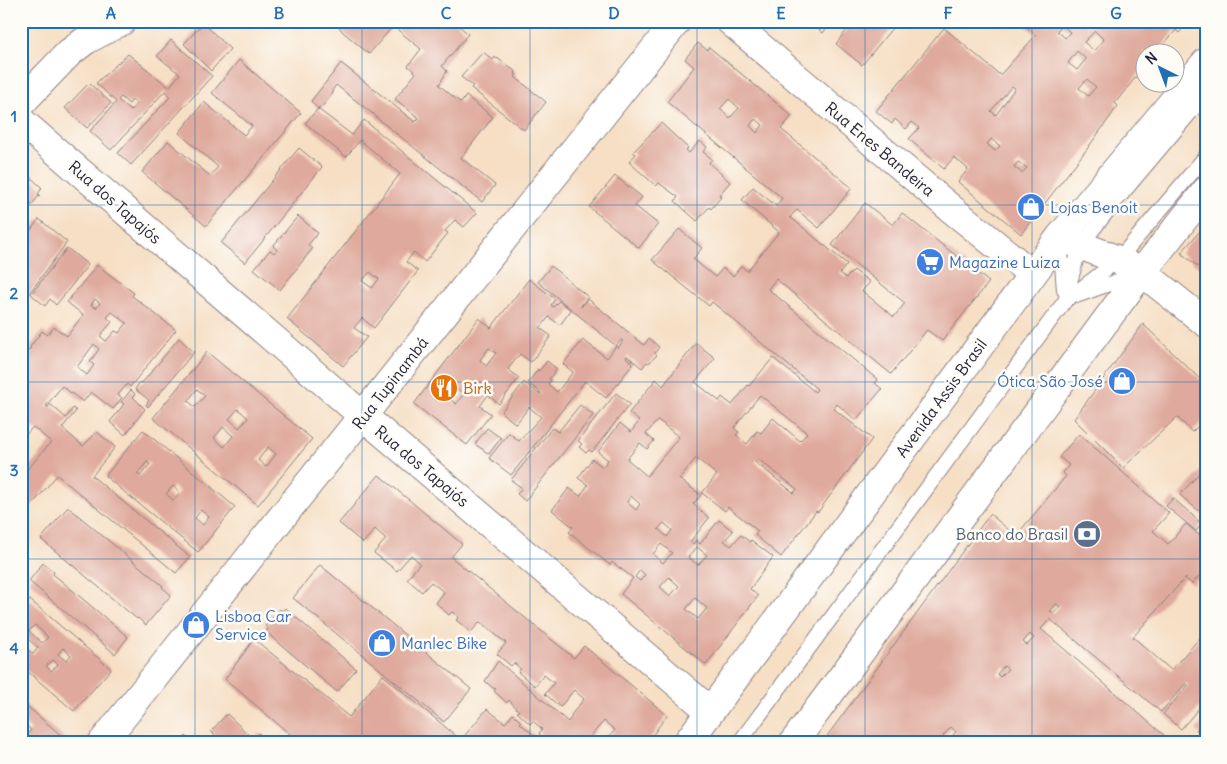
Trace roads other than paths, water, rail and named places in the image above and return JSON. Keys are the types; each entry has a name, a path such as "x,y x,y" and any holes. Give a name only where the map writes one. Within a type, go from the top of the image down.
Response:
{"street":[{"path":"21,103 69,52 86,40 122,21"},
{"name":"Rua Tupinambá","path":"102,743 677,21"},
{"name":"Rua Enes Bandeira","path":"730,21 949,207 1032,274"},
{"name":"Avenida Assis Brasil","path":"686,743 1032,274 1070,241 1206,62"},
{"name":"Rua dos Tapajós","path":"21,122 710,711"},
{"path":"792,743 1142,272 1206,190"},
{"path":"1070,241 1118,260 1142,272 1206,324"}],"lane":[{"path":"1065,300 1070,241 1115,202 1206,94"},
{"path":"739,743 1065,300 1118,260 1206,156"},
{"path":"1065,300 1070,241"},
{"path":"1065,300 1142,272"}],"place":[{"name":"Lojas Benoit","path":"1031,207"},
{"name":"Magazine Luiza","path":"930,262"},
{"name":"Ótica São José","path":"1122,381"},
{"name":"Birk","path":"444,388"},
{"name":"Banco do Brasil","path":"1087,534"},
{"name":"Lisboa Car Service","path":"196,625"},
{"name":"Manlec Bike","path":"382,643"}]}
